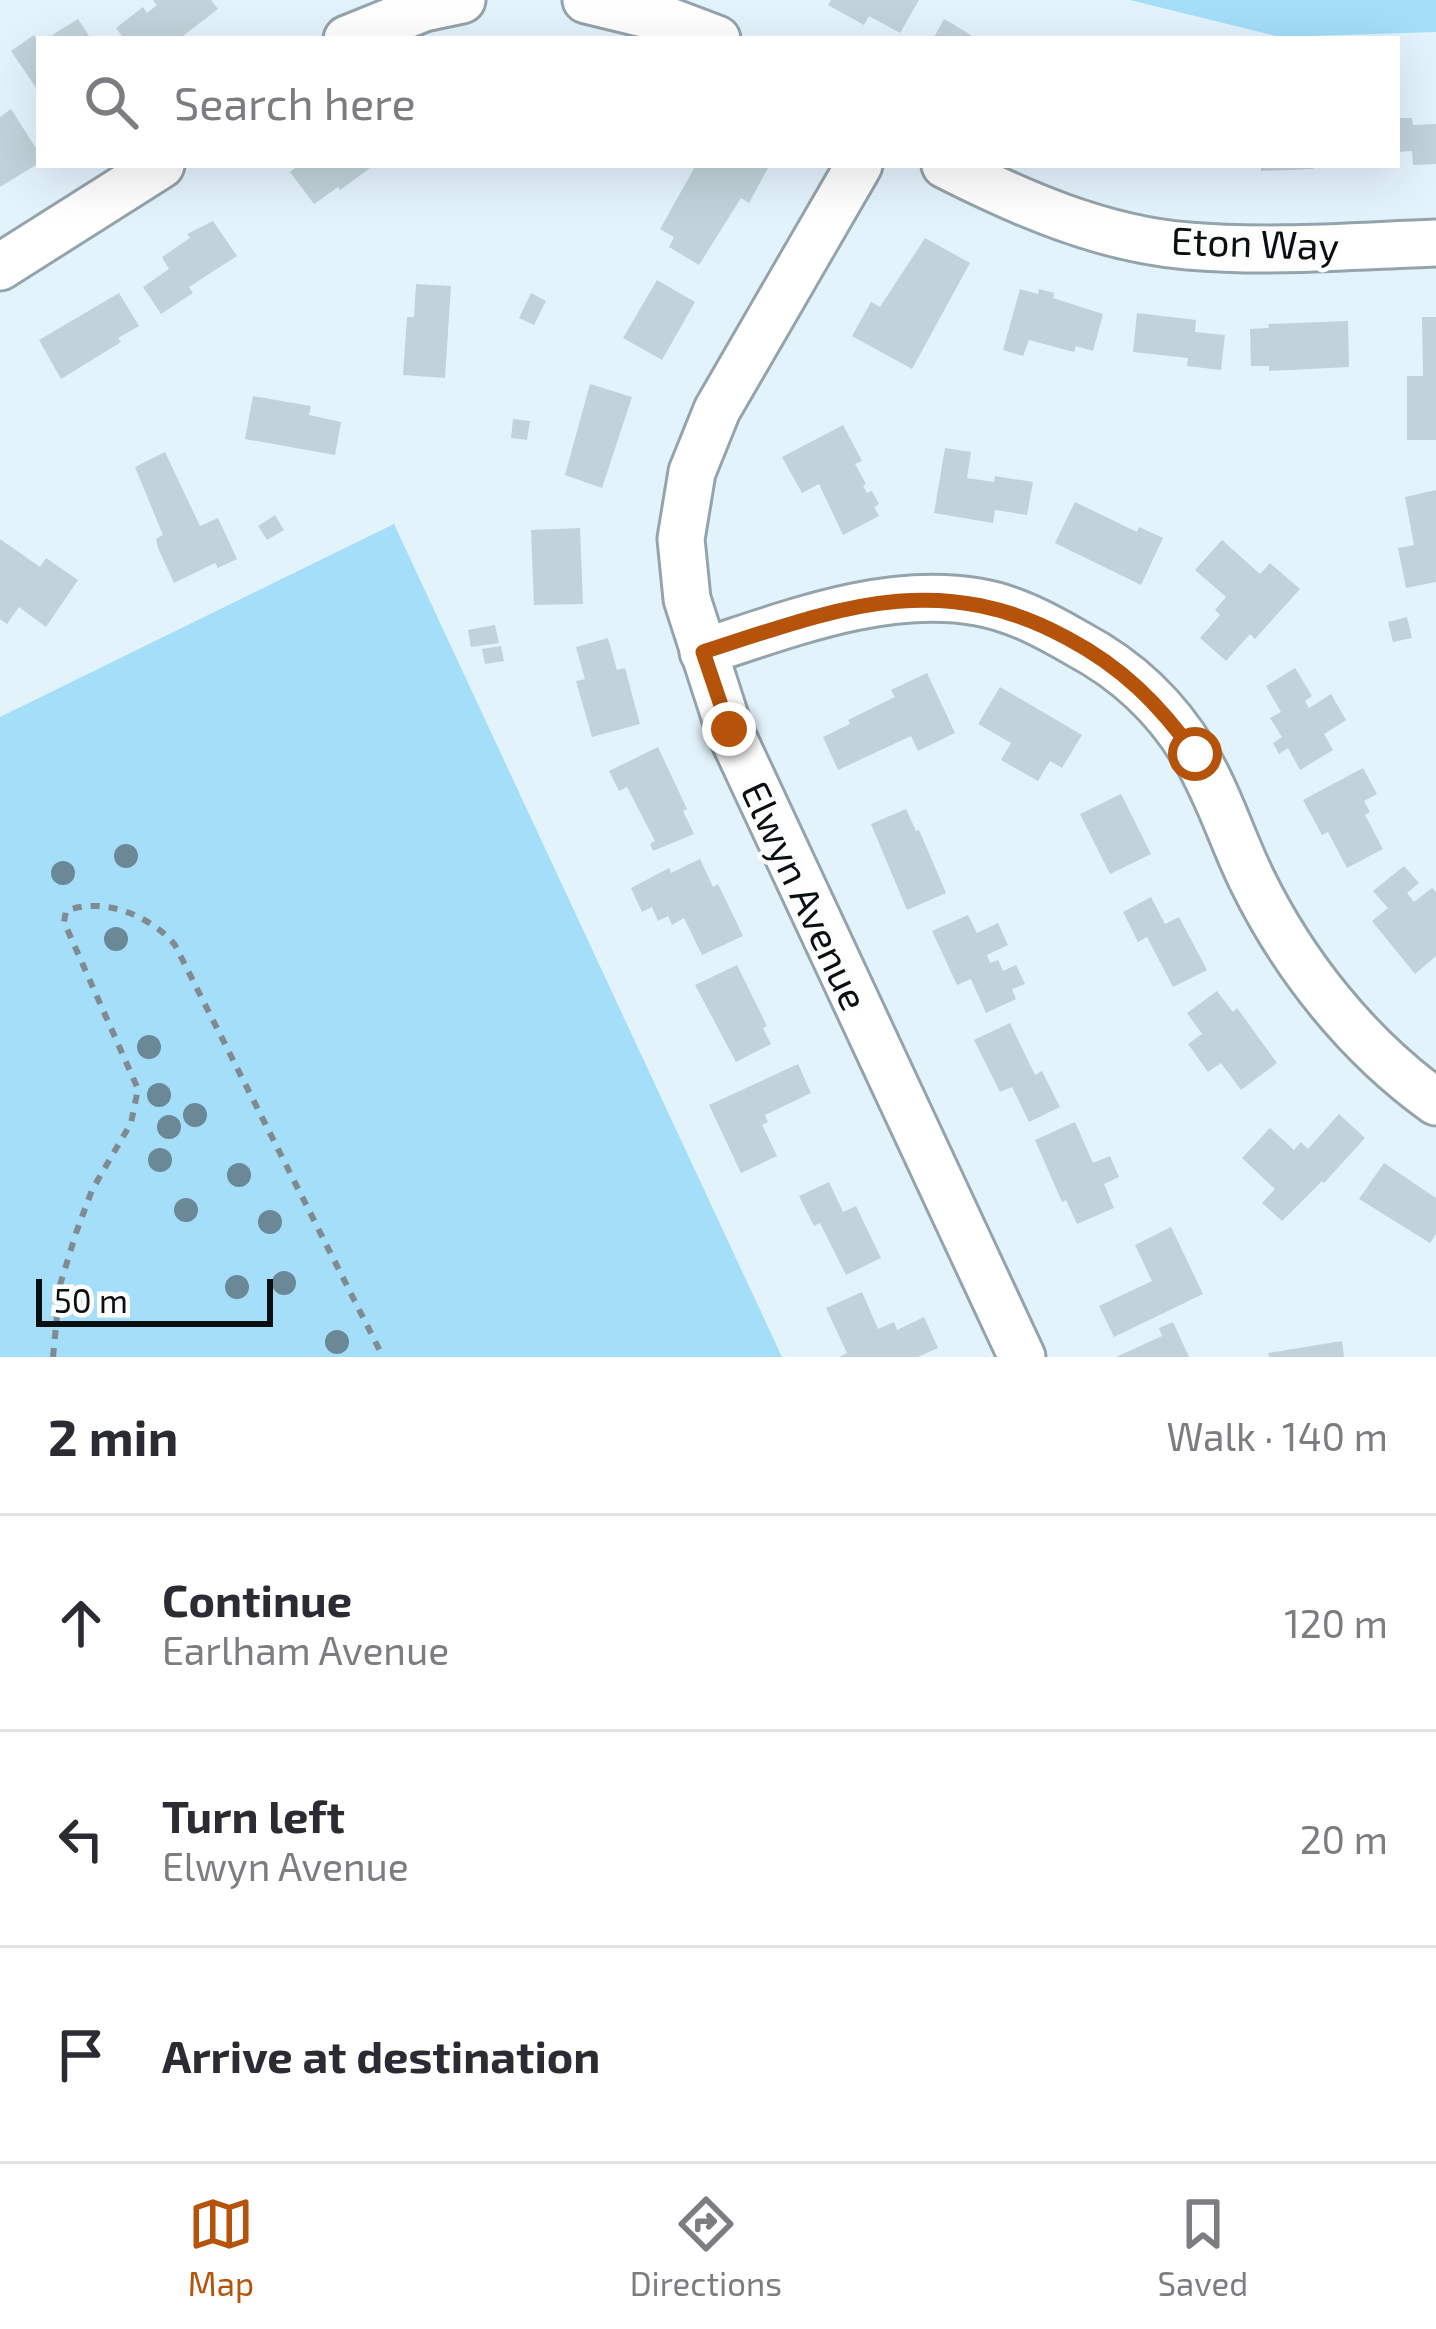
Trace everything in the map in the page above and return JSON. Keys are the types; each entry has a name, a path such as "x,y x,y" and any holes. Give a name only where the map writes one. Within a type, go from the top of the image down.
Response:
{"street":[{"path":"354,36 424,8 462,0"},
{"path":"586,0 664,19 709,36"},
{"path":"0,266 156,168"},
{"name":"Elwyn Avenue","path":"857,168 717,410 692,472 681,539 687,598 729,729 1022,1357"},
{"name":"Eton Way","path":"951,168 1006,196 1090,226 1184,246 1436,243"},
{"path":"703,652 817,615 935,598 980,602 1035,620 1085,647 1127,675 1166,713 1195,754 1250,876 1304,968 1335,1008 1436,1102"}],"path":[{"path":"53,1357 60,1285 76,1233 92,1190 130,1123 137,1089 64,922 66,911 77,907 136,915 162,929 175,945 383,1357"}],"shaded area":[{"path":"1130,0 1436,0 1436,32 1276,36"},
{"path":"394,524 782,1357 0,1357 0,717"}],"building":[{"path":"153,0 211,0 218,9 183,36 122,36 116,28 143,7 147,13 157,5"},
{"path":"831,0 919,0 900,33 869,16 864,25 828,5"},
{"path":"78,19 89,36 51,36"},
{"path":"944,19 972,36 935,36"},
{"path":"36,38 36,88 11,51"},
{"path":"11,109 36,148 36,165 0,187 0,117"},
{"path":"1400,118 1412,118 1413,125 1436,124 1436,164 1413,165 1412,151 1400,152"},
{"path":"295,168 370,168 314,204 290,172"},
{"path":"694,168 768,168 749,203 741,198 699,265 669,247 674,237 660,229"},
{"path":"1261,168 1313,168 1313,169"},
{"path":"213,221 237,256 189,287 193,293 161,314 143,287 169,269 162,257 190,238 187,234"},
{"path":"925,238 970,263 912,369 852,336 871,302 880,307"},
{"path":"657,280 695,302 662,360 623,338"},
{"path":"416,284 451,286 445,378 403,375 407,317 414,317"},
{"path":"1020,289 1054,293 1053,298 1103,314 1093,351 1076,346 1074,352 1029,340 1023,356 1003,350"},
{"path":"119,293 139,326 61,379 39,340"},
{"path":"531,293 546,301 534,325 519,318"},
{"path":"1137,313 1196,320 1195,332 1225,335 1221,370 1187,366 1188,358 1133,352"},
{"path":"1422,317 1436,317 1436,440 1407,440 1407,376 1423,376"},
{"path":"1348,321 1349,367 1269,371 1269,366 1251,366 1250,329"},
{"path":"590,384 632,397 602,488 565,475"},
{"path":"253,396 311,406 309,415 341,422 335,455 245,439"},
{"path":"513,419 530,421 527,440 511,438"},
{"path":"843,425 862,461 855,464 867,493 872,491 879,504 874,507 879,516 843,535 819,484 802,493 782,457"},
{"path":"945,448 971,452 967,478 994,482 995,476 1033,482 1027,515 995,510 993,523 934,513"},
{"path":"165,452 200,526 218,518 237,559 218,568 215,563 174,583 158,548 156,539 163,535 135,467"},
{"path":"1436,490 1436,582 1406,588 1398,548 1414,545 1405,497"},
{"path":"1075,502 1137,532 1139,527 1163,538 1141,585 1055,543"},
{"path":"275,515 284,530 267,540 258,526"},
{"path":"580,528 583,604 534,605 531,530"},
{"path":"0,539 40,567 46,558 78,580 46,627 19,607 7,624 0,619"},
{"path":"1222,540 1260,574 1270,563 1300,589 1255,639 1250,634 1226,661 1200,638 1220,615 1215,610 1226,597 1195,570"},
{"path":"1407,617 1412,638 1393,642 1388,622"},
{"path":"495,625 499,643 471,647 468,630"},
{"path":"608,638 617,670 625,668 640,724 592,737 576,681 585,679 576,647"},
{"path":"501,646 504,661 485,664 482,649"},
{"path":"1295,668 1312,696 1305,701 1309,708 1331,694 1346,720 1324,734 1333,750 1300,770 1288,748 1279,754 1273,743 1282,737 1270,718 1281,712 1266,686"},
{"path":"927,673 955,733 918,751 911,736 838,770 823,737 895,697 891,690"},
{"path":"1000,687 1082,735 1062,768 1050,761 1038,781 1001,760 1011,743 978,724"},
{"path":"658,747 694,834 653,851 650,844 655,841 627,787 619,791 609,771"},
{"path":"1363,768 1377,794 1364,801 1370,812 1365,815 1383,849 1347,868 1328,832 1322,835 1303,800"},
{"path":"1121,794 1151,854 1110,874 1080,814"},
{"path":"906,809 946,893 907,910 871,824"},
{"path":"700,859 743,936 702,955 684,918 672,925 668,916 658,921 652,907 642,912 631,888 669,868 671,873"},
{"path":"1404,866 1419,883 1407,893 1414,902 1432,888 1436,892 1436,956 1415,974 1372,921 1388,908 1373,891"},
{"path":"1151,897 1165,924 1179,917 1207,970 1173,987 1147,937 1138,942 1123,912"},
{"path":"968,915 977,933 998,923 1008,945 987,955 990,963 998,960 1003,971 1016,965 1025,984 1012,989 1016,999 986,1013 971,979 957,985 932,931"},
{"path":"737,965 771,1044 736,1062 695,985"},
{"path":"1217,991 1233,1012 1237,1008 1277,1063 1241,1090 1221,1063 1208,1072 1188,1044 1202,1034 1187,1013"},
{"path":"1010,1023 1035,1075 1042,1071 1060,1107 1029,1122 1012,1087 1000,1092 974,1040"},
{"path":"798,1064 811,1093 765,1115 768,1122 762,1125 777,1156 741,1173 709,1105"},
{"path":"1339,1114 1365,1138 1282,1221 1262,1203 1275,1189 1242,1158 1270,1128 1294,1150 1301,1142 1308,1149"},
{"path":"1075,1122 1093,1163 1110,1156 1119,1177 1104,1184 1114,1208 1077,1224 1035,1140"},
{"path":"1384,1163 1436,1198 1436,1234 1430,1243 1359,1199"},
{"path":"829,1182 843,1212 856,1206 881,1258 846,1275 820,1223 814,1226 799,1196"},
{"path":"1171,1227 1203,1294 1114,1337 1099,1306 1152,1281 1135,1245"},
{"path":"862,1292 878,1329 894,1322 897,1330 924,1317 938,1348 918,1357 839,1357 847,1353 826,1308"},
{"path":"1173,1322 1189,1357 1116,1357 1162,1336 1159,1328"},
{"path":"1342,1341 1344,1357 1269,1357 1268,1353"}],"route":[{"path":"729,729 703,652 817,615 935,598 980,602 1035,620 1085,647 1127,675 1166,713 1195,754"}]}
